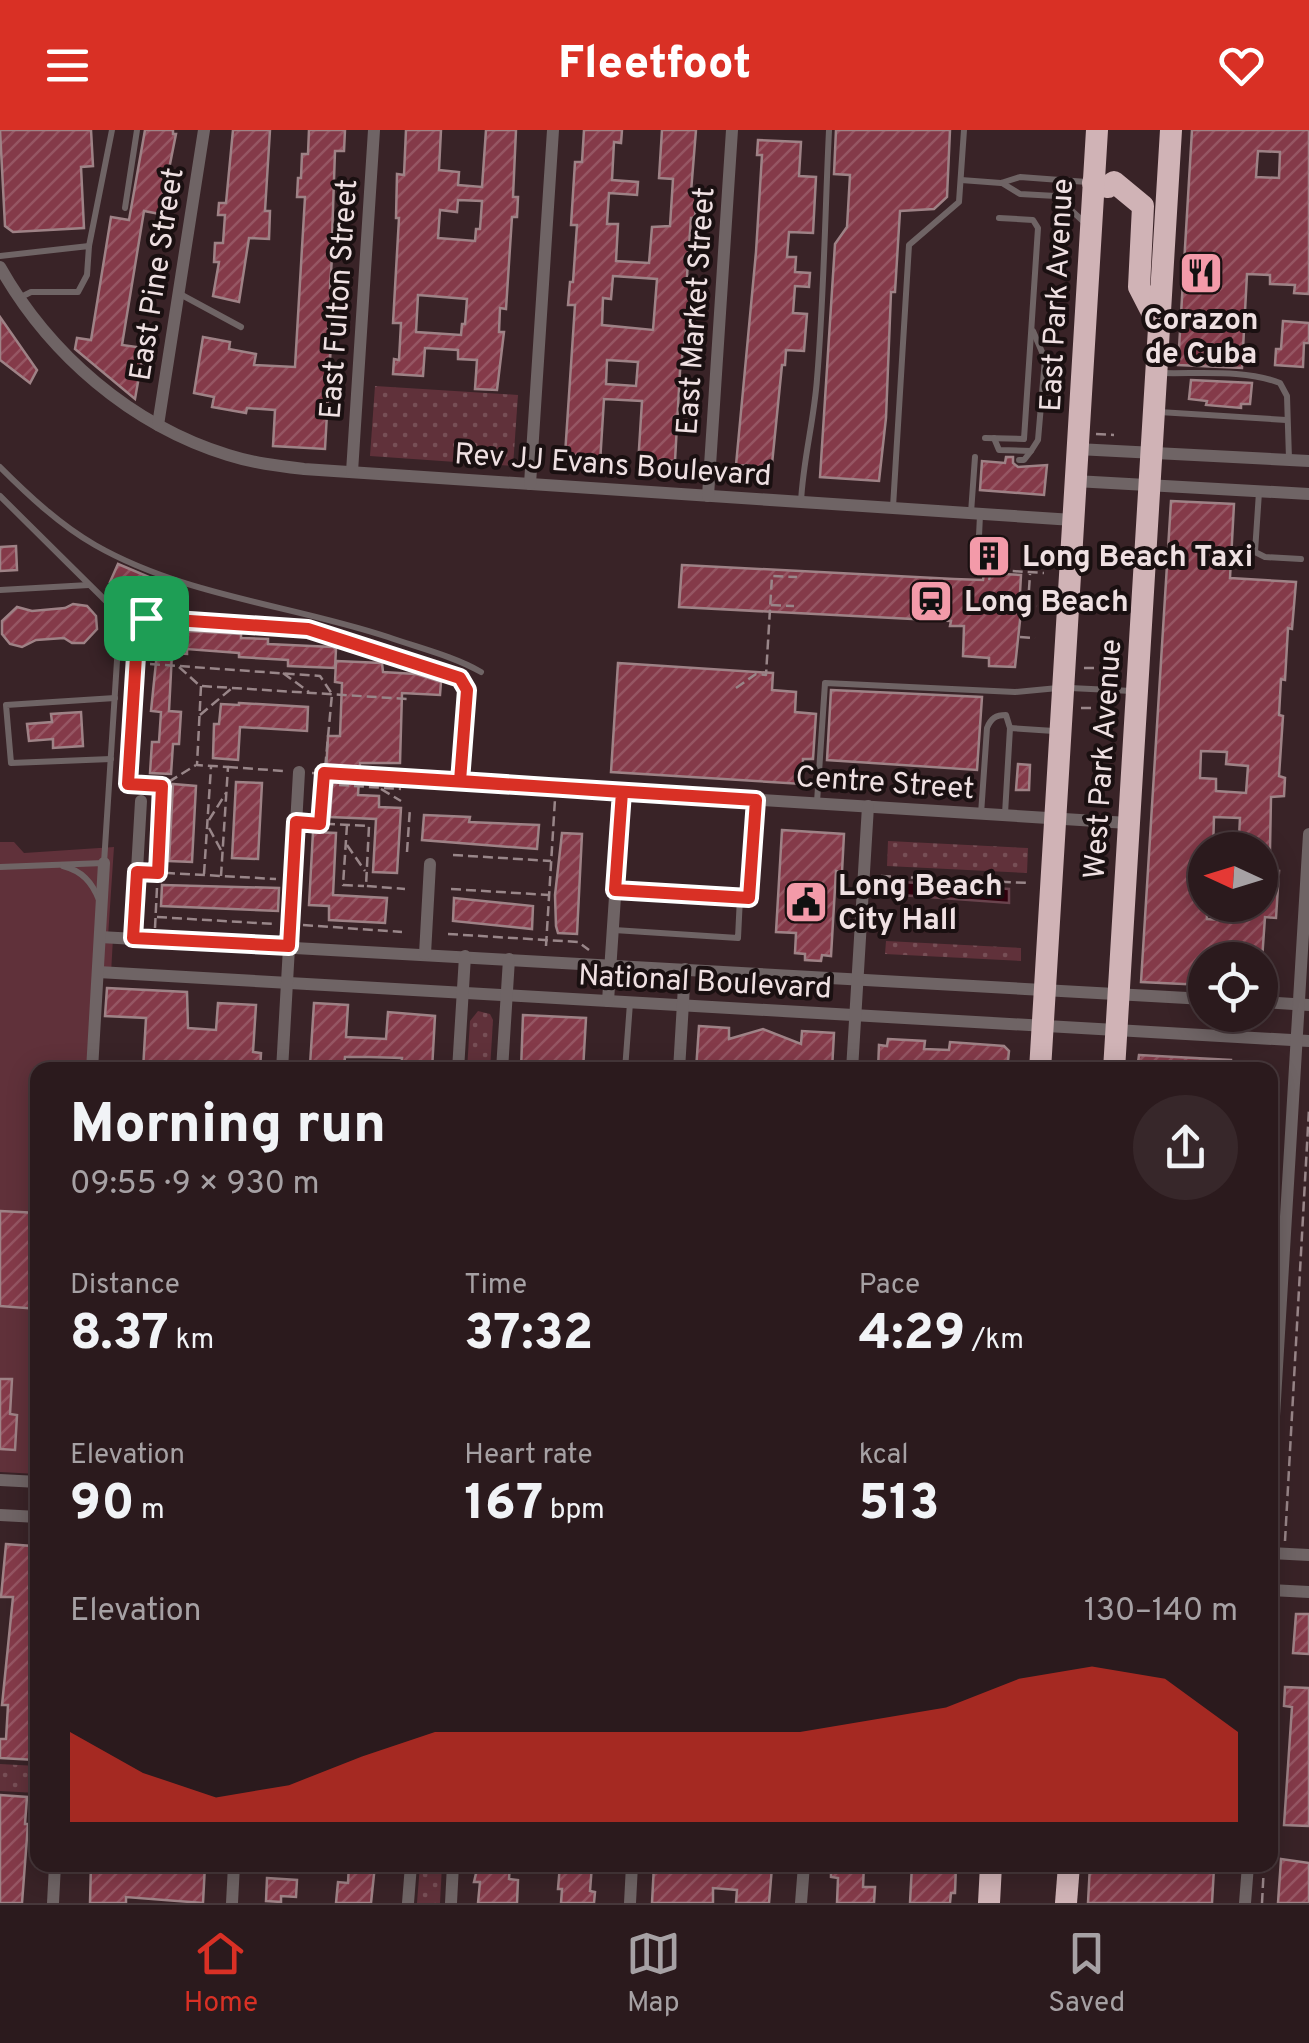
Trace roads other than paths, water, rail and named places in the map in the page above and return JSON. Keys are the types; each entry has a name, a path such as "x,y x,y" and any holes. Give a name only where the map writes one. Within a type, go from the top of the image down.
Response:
{"highway":[{"name":"East Park Avenue","path":"1080,457 1096,130"},
{"path":"1150,453 1170,130"},
{"path":"1094,183 1108,187 1114,182 1143,206 1139,287 1158,324"},
{"name":"West Park Avenue","path":"1114,1062 1150,453"},
{"name":"West Park Avenue","path":"1040,1062 1060,731 1068,698 1073,520 1080,457"},
{"path":"989,1903 991,1872"},
{"path":"1066,1903 1068,1872"}],"street":[{"name":"East Pine Street","path":"158,425 204,130"},
{"name":"East Fulton Street","path":"352,472 374,130"},
{"path":"530,484 553,130"},
{"name":"East Market Street","path":"708,496 732,130"},
{"name":"Rev JJ Evans Boulevard","path":"0,266 58,347 116,399 158,425 245,460 352,472 1073,520"},
{"path":"1080,457 1150,453 1309,461"},
{"path":"1080,457 1149,485 1309,494"},
{"path":"128,784 138,624 146,618 308,629 458,676 467,690 460,781"},
{"path":"282,1062 299,772"},
{"name":"Centre Street","path":"460,781 1128,823"},
{"path":"608,1000 622,792"},
{"path":"133,938 141,801"},
{"path":"852,1062 868,806"},
{"path":"1278,1376 1303,1041 1309,834"},
{"path":"92,1062 104,863"},
{"path":"425,954 430,864"},
{"name":"National Boulevard","path":"100,937 1188,998"},
{"path":"459,1062 465,956"},
{"path":"502,1062 509,959"},
{"path":"679,1062 685,969"},
{"name":"National Boulevard","path":"98,972 1303,1041"},
{"path":"1278,1003 1304,1005"},
{"path":"0,1480 30,1482"},
{"path":"0,1515 30,1517"},
{"path":"1278,1553 1309,1555"},
{"path":"1278,1590 1309,1592"},
{"path":"53,1903 55,1872"},
{"path":"232,1903 234,1872"},
{"path":"408,1903 410,1872"},
{"path":"451,1903 453,1872"},
{"path":"630,1903 632,1872"},
{"path":"801,1903 803,1872"},
{"path":"1246,1903 1248,1872"}],"lane":[{"path":"20,298 31,292 78,292 87,274 112,130"},
{"path":"126,208 138,130"},
{"path":"800,502 817,379 829,130"},
{"path":"892,508 909,245 959,202 964,130"},
{"path":"961,180 1000,183 1020,177 1094,183"},
{"path":"1000,183 1020,194 1056,196 1090,228"},
{"path":"998,218 1033,220 1038,228 1024,439"},
{"path":"0,256 89,246"},
{"path":"178,293 241,327"},
{"path":"1020,460 1038,440 1044,360 1032,330"},
{"path":"1156,372 1265,377 1283,388 1289,460"},
{"path":"1153,412 1286,420"},
{"path":"1006,459 990,438 1038,440"},
{"path":"999,450 1031,451"},
{"path":"974,457 979,536"},
{"path":"0,467 92,544 131,563 169,578 350,624 482,672"},
{"path":"1258,491 1255,552 1265,557 1301,559"},
{"path":"0,496 110,604 118,622 104,863 0,866"},
{"path":"0,590 90,584"},
{"path":"816,803 825,683 1068,698 1136,691"},
{"path":"111,759 11,764 6,705 116,698"},
{"path":"981,814 987,728 990,720 1006,715 1010,728 1005,815"},
{"path":"1010,728 1060,731"},
{"path":"425,779 460,781"},
{"path":"615,890 749,898 756,800"},
{"path":"52,864 81,874 91,884 101,909"},
{"path":"612,930 738,938 740,898"},
{"path":"625,1062 630,1002"}],"water":[{"path":"902,882 1009,889 1009,903 901,895"}],"place":[{"name":"Corazon de Cuba","path":"1201,273"},
{"name":"Long Beach Taxi","path":"989,556"},
{"name":"Long Beach","path":"931,601"},
{"name":"Long Beach City Hall","path":"806,902"}]}
